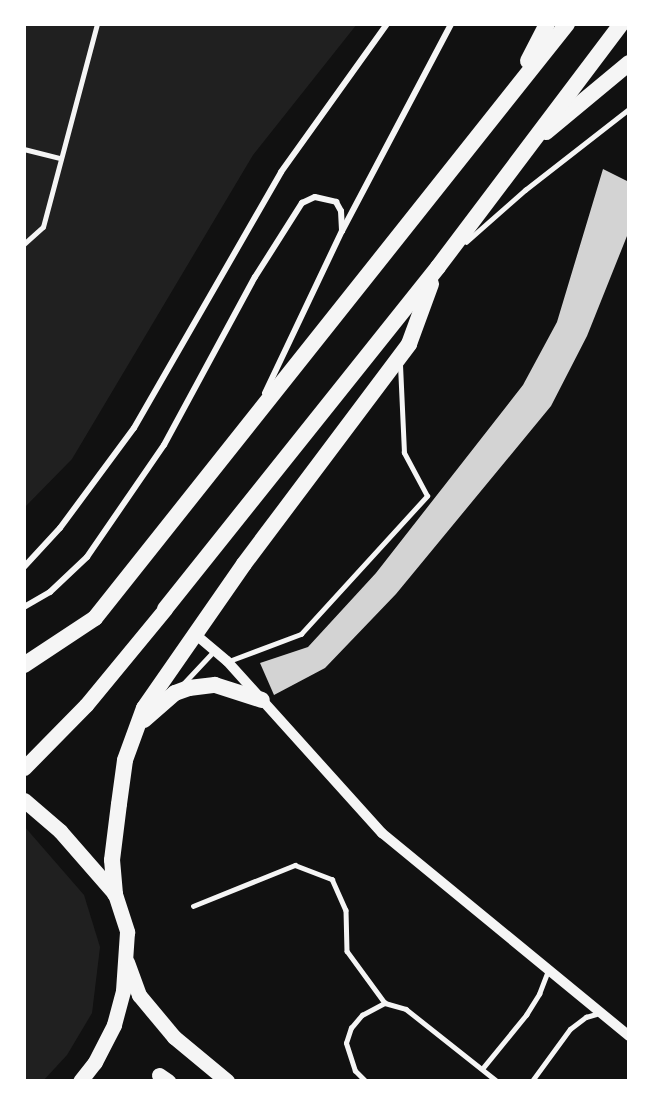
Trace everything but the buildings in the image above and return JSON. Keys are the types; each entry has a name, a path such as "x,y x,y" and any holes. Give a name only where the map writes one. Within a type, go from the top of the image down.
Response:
{"highway":[{"path":"515,88 547,24"},
{"path":"24,664 95,618 246,433 567,24"},
{"path":"24,768 86,705 165,609 438,267 621,24"},
{"path":"523,152 629,63"},
{"path":"80,1081 95,1062 114,1024 126,959 127,932 115,894 112,860 125,760 144,708 195,634 409,344 438,267"},
{"path":"137,726 175,693 215,685 262,700"},
{"path":"24,800 60,831 115,894"},
{"path":"126,959 139,995 204,1065 227,1081"}],"street":[{"path":"24,567 60,528 134,428 281,172 387,24"},
{"path":"246,433 342,231 451,24"},
{"path":"24,607 50,592 87,557 139,483 164,445 255,278 302,203 315,197 336,202 341,211 342,231"},
{"path":"195,634 227,662 382,832 629,1036"}],"lane":[{"path":"24,244 43,227 97,24"},
{"path":"438,267 525,190 629,109"},
{"path":"24,149 61,158"},
{"path":"227,662 301,634 427,496 404,453 399,357"},
{"path":"175,693 215,650"},
{"path":"194,906 295,865 332,879 346,910 347,951 385,1003 406,1009 497,1081"},
{"path":"482,1069 539,994 548,968"},
{"path":"365,1081 355,1071 346,1043 351,1028 362,1015 385,1003"},
{"path":"532,1081 570,1029 586,1017 600,1013"}],"shaded area":[{"path":"24,24 357,24 253,155 72,459 24,508"},
{"path":"24,826 84,895 100,947 92,1013 67,1055 43,1081 24,1081"}]}
